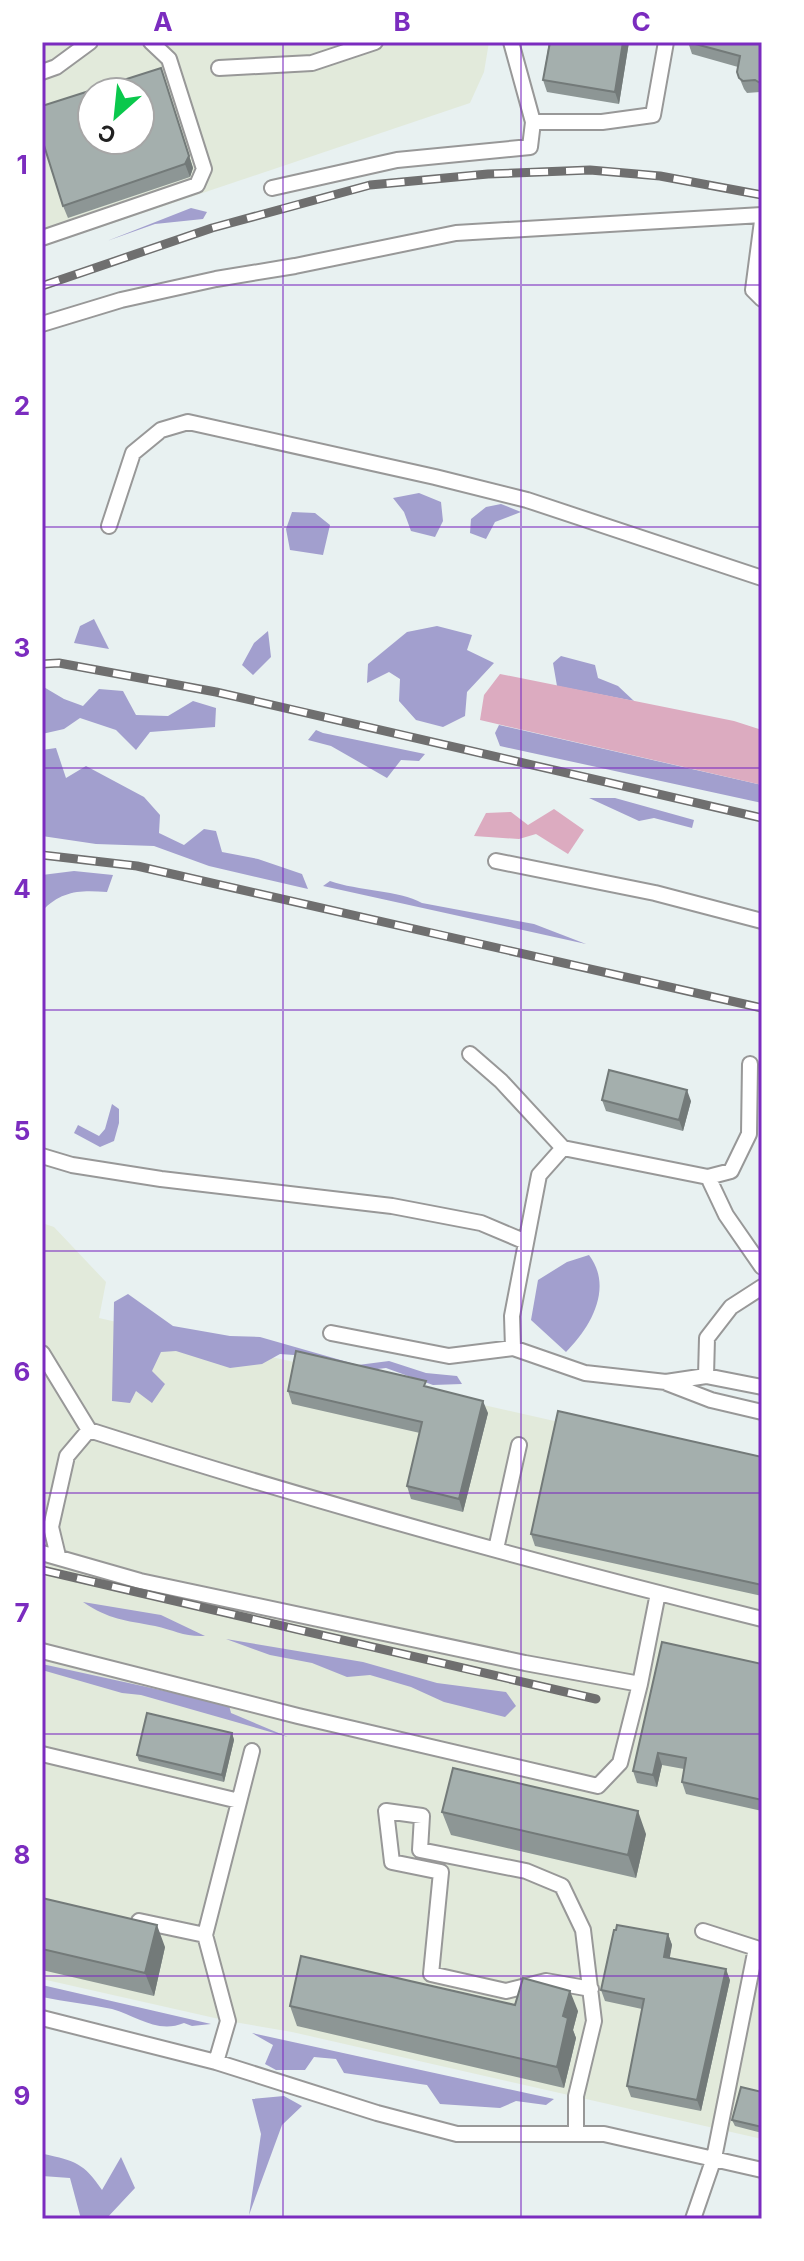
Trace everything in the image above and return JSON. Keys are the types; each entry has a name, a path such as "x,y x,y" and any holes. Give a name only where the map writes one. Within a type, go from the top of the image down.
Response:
{"lane":[{"path":"42,72 56,67 90,42"},
{"path":"42,238 197,185 204,169 174,73 169,59 151,42"},
{"path":"219,68 312,63 375,42"},
{"path":"272,188 397,160 530,147 533,122 511,42"},
{"path":"533,122 602,122 653,115 666,42"},
{"path":"42,324 121,300 456,233 762,218 753,290 762,299"},
{"path":"109,526 133,453 161,430 188,422 527,500 762,578"},
{"path":"496,861 655,893 762,921"},
{"path":"470,1054 501,1081 563,1148 708,1177 731,1171 749,1134 750,1064"},
{"path":"513,1348 512,1316 539,1175 563,1148"},
{"path":"42,1156 72,1165 161,1179 392,1206 481,1223 526,1242"},
{"path":"708,1177 726,1215 762,1267"},
{"path":"706,1376 707,1338 731,1307 762,1287"},
{"path":"331,1333 449,1356 513,1348 585,1373 666,1382 706,1376 762,1387"},
{"path":"42,1353 89,1430 212,1469 496,1549 762,1619"},
{"path":"666,1382 711,1400 762,1412"},
{"path":"58,1556 51,1527 67,1456 89,1430"},
{"path":"496,1549 519,1445"},
{"path":"42,1553 140,1581 525,1663 640,1684"},
{"path":"42,1651 298,1716 598,1786 620,1763 658,1593"},
{"path":"216,2062 228,2021 205,1935 252,1751"},
{"path":"42,1754 239,1801"},
{"path":"576,2132 576,2096 594,2021 591,1989 583,1930 562,1886 526,1871 420,1850 422,1816 386,1811 392,1862 441,1872 431,1974 506,1991 546,1981 591,1989"},
{"path":"131,1920 205,1935"},
{"path":"693,2219 714,2158 756,1948 703,1931"},
{"path":"42,2018 216,2062 377,2113 457,2134 576,2132 628,2138 762,2170"}],"shaded area":[{"path":"42,42 489,42 484,72 470,103 42,247"},
{"path":"191,208 207,212 203,219 155,224 107,241"},
{"path":"419,493 441,502 443,521 435,537 411,531 404,512 393,498"},
{"path":"501,504 521,512 495,522 486,539 470,533 471,519 486,507"},
{"path":"292,512 315,513 330,525 323,555 290,550 286,529"},
{"path":"94,619 109,649 74,643 80,626"},
{"path":"437,626 472,635 467,650 494,663 467,692 465,716 443,727 416,720 399,701 400,679 389,672 367,683 368,664 407,632"},
{"path":"268,631 271,657 253,675 242,665 254,643"},
{"path":"561,656 595,665 598,678 618,686 634,701 557,686 553,663"},
{"path":"500,674 734,721 762,730 762,785 480,720 484,695"},
{"path":"42,686 83,706 99,689 123,691 136,715 168,716 193,701 216,708 215,727 150,732 136,750 116,730 80,718 64,729 42,734"},
{"path":"499,725 762,785 762,803 500,746 495,733"},
{"path":"316,730 425,754 419,761 401,760 387,778 331,746 308,740"},
{"path":"56,748 66,778 86,766 144,797 160,815 159,833 184,845 204,829 216,831 222,852 258,859 302,874 308,889 209,866 154,846 96,844 42,836 42,750"},
{"path":"589,798 615,798 694,820 692,828 654,818 639,821"},
{"path":"554,809 584,830 568,854 536,834 519,839 474,836 486,813 511,812 528,825"},
{"path":"74,871 113,875 107,892 64,895 42,911 42,875"},
{"path":"330,881 402,895 422,903 534,924 586,944 323,886"},
{"path":"112,1104 119,1109 114,1141 100,1147 74,1133 78,1125 99,1136 105,1129"},
{"path":"42,1223 54,1227 106,1282 99,1318 762,1468 762,2139 292,2032 228,2021 42,1979"},
{"path":"589,1255 599,1281 596,1307 583,1331 566,1352 531,1320 538,1280 567,1262"},
{"path":"128,1294 173,1326 230,1336 260,1337 358,1365 389,1361 426,1373 457,1376 462,1384 433,1385 386,1368 369,1370 308,1356 280,1354 262,1364 230,1368 176,1351 161,1352 152,1371 165,1384 152,1403 136,1391 130,1403 112,1401 114,1302"},
{"path":"83,1602 161,1615 205,1636 118,1618"},
{"path":"226,1639 363,1662 437,1683 506,1692 516,1706 505,1717 444,1702 411,1687 370,1675 347,1677 312,1663 270,1655"},
{"path":"42,1664 229,1705 231,1713 288,1737 42,1670"},
{"path":"42,1985 211,2024 165,2026 147,2023 112,2009 42,1997"},
{"path":"252,2033 554,2099 546,2105 516,2101 500,2108 440,2104 427,2085 344,2073 336,2059 314,2057 305,2070 276,2070 265,2064 273,2045"},
{"path":"284,2096 302,2106 282,2125 249,2215 261,2134 252,2099"},
{"path":"44,2154 78,2164 102,2190 121,2157 135,2188 106,2219 81,2219 70,2178 42,2176"}],"building":[{"path":"550,42 623,42 615,92 543,80"},
{"path":"688,42 762,42 762,84 739,78 740,56"},
{"path":"161,68 189,156 185,164 63,206 42,139 42,106 76,95 76,156 156,156 156,76 136,76"},
{"path":"609,1070 687,1090 679,1120 602,1100"},
{"path":"296,1351 426,1381 424,1386 483,1401 459,1499 407,1486 422,1422 288,1391"},
{"path":"558,1411 762,1457 762,1585 531,1534"},
{"path":"662,1642 762,1664 762,1800 682,1782 686,1758 658,1753 653,1775 633,1771"},
{"path":"147,1713 232,1733 222,1775 137,1755"},
{"path":"453,1768 638,1811 628,1855 442,1812"},
{"path":"42,1898 157,1925 145,1973 42,1949"},
{"path":"617,1925 668,1934 664,1957 726,1969 697,2100 627,2086 644,1999 601,1990"},
{"path":"301,1956 515,2005 523,1978 570,1991 563,2016 568,2018 557,2067 290,2006"},
{"path":"741,2087 762,2092 762,2127 732,2120"}],"railway":[{"path":"42,286 212,228 370,185 488,174 590,170 660,176 762,195"},
{"path":"42,664 59,663 216,692 762,818"},
{"path":"42,855 137,866 762,1008"},
{"path":"42,1570 596,1699"}]}
